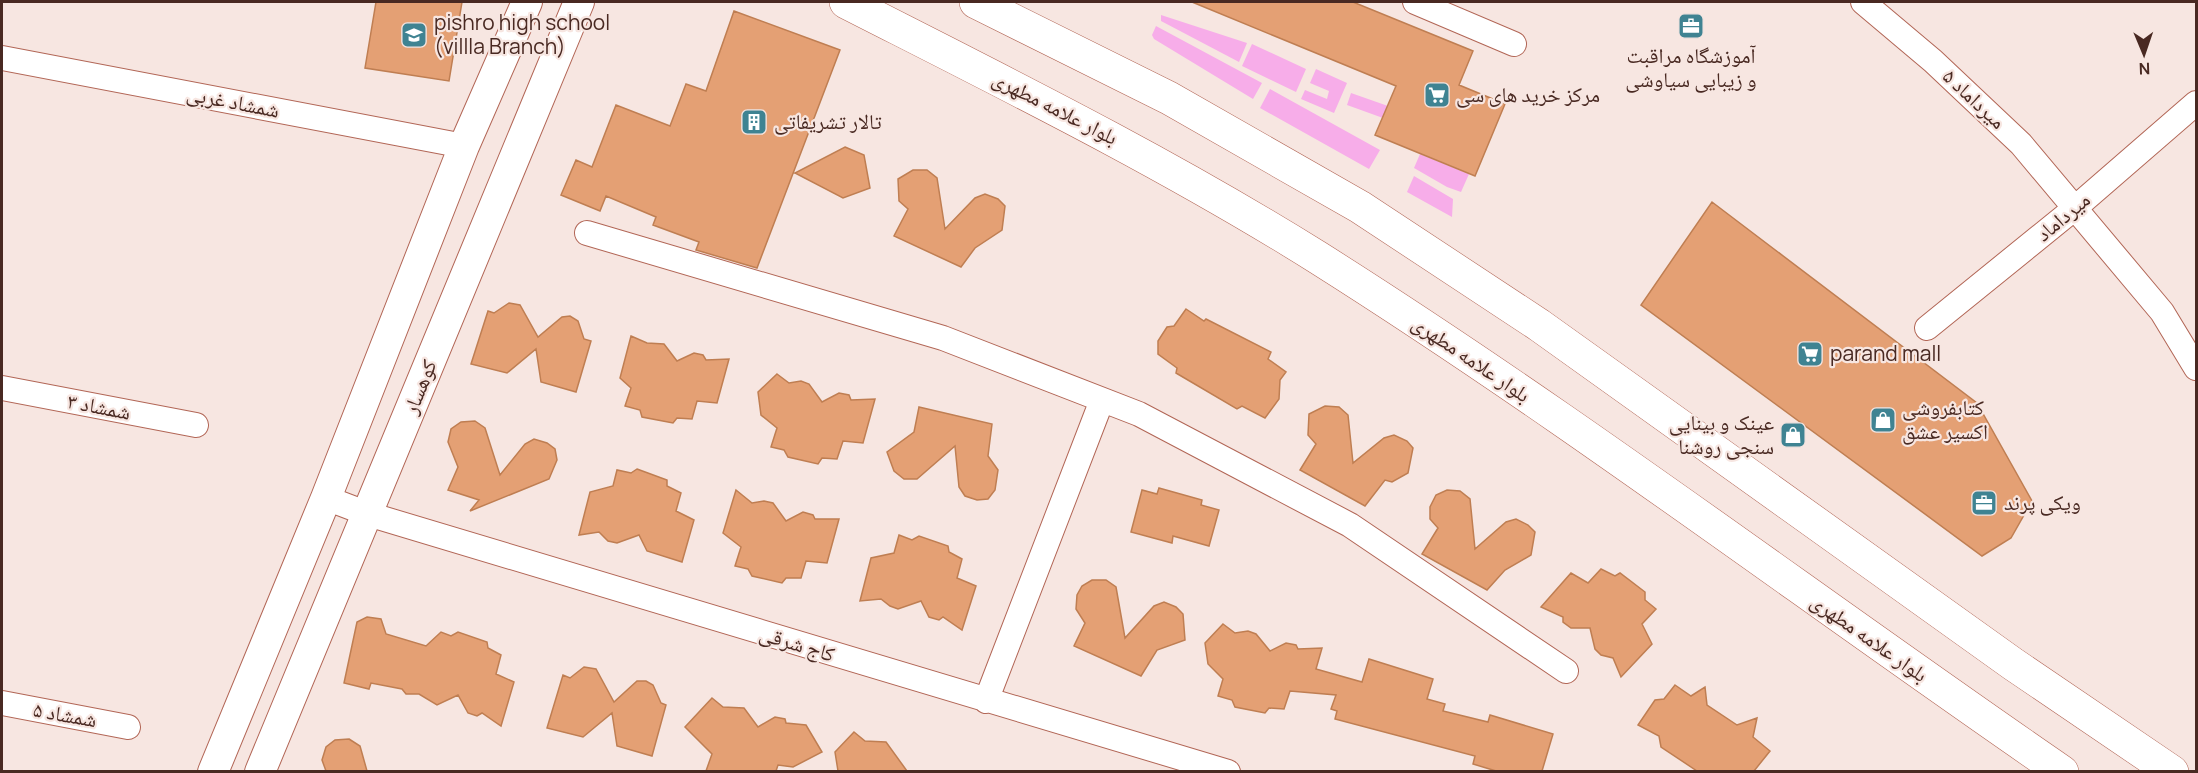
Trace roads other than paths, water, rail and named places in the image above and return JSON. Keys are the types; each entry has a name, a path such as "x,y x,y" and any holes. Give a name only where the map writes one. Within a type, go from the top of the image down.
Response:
{"main road":[{"name":"بلوار علامه مطهری","path":"846,2 1122,142 1315,256 1491,370 2062,771"},
{"path":"976,2 1169,98 1360,207 1539,325 2013,664 2172,771"}],"street":[{"path":"213,771 326,498 464,146 527,2"},
{"name":"کوهسار","path":"260,771 579,2"},
{"path":"1415,2 1514,44"},
{"name":"میرداماد ۵","path":"1863,2 1934,61 2021,144 2162,312 2196,368"},
{"name":"شمشاد غربی","path":"2,58 464,146"},
{"name":"میرداماد","path":"1927,328 2075,208 2196,103"},
{"path":"587,233 943,338 1139,414 1350,525 1566,670"},
{"name":"شمشاد ۳","path":"2,388 196,425"},
{"path":"986,701 1102,400"},
{"name":"کاج شرقی","path":"326,498 368,514 986,701 1228,771"},
{"name":"شمشاد ۵","path":"2,703 128,727"}],"place":[{"name":"آموزشگاه مراقبت و زیبایی سیاوشی","path":"1691,26"},
{"name":"pishro high school (villla Branch)","path":"414,35"},
{"name":"مرکز خرید های سی","path":"1437,95"},
{"name":"تالار تشریفاتی","path":"754,122"},
{"name":"parand mall","path":"1810,354"},
{"name":"کتابفروشی اکسیر عشق","path":"1883,420"},
{"name":"عینک و بینایی سنجی روشنا","path":"1793,435"},
{"name":"ویکی پرند","path":"1984,503"}]}
